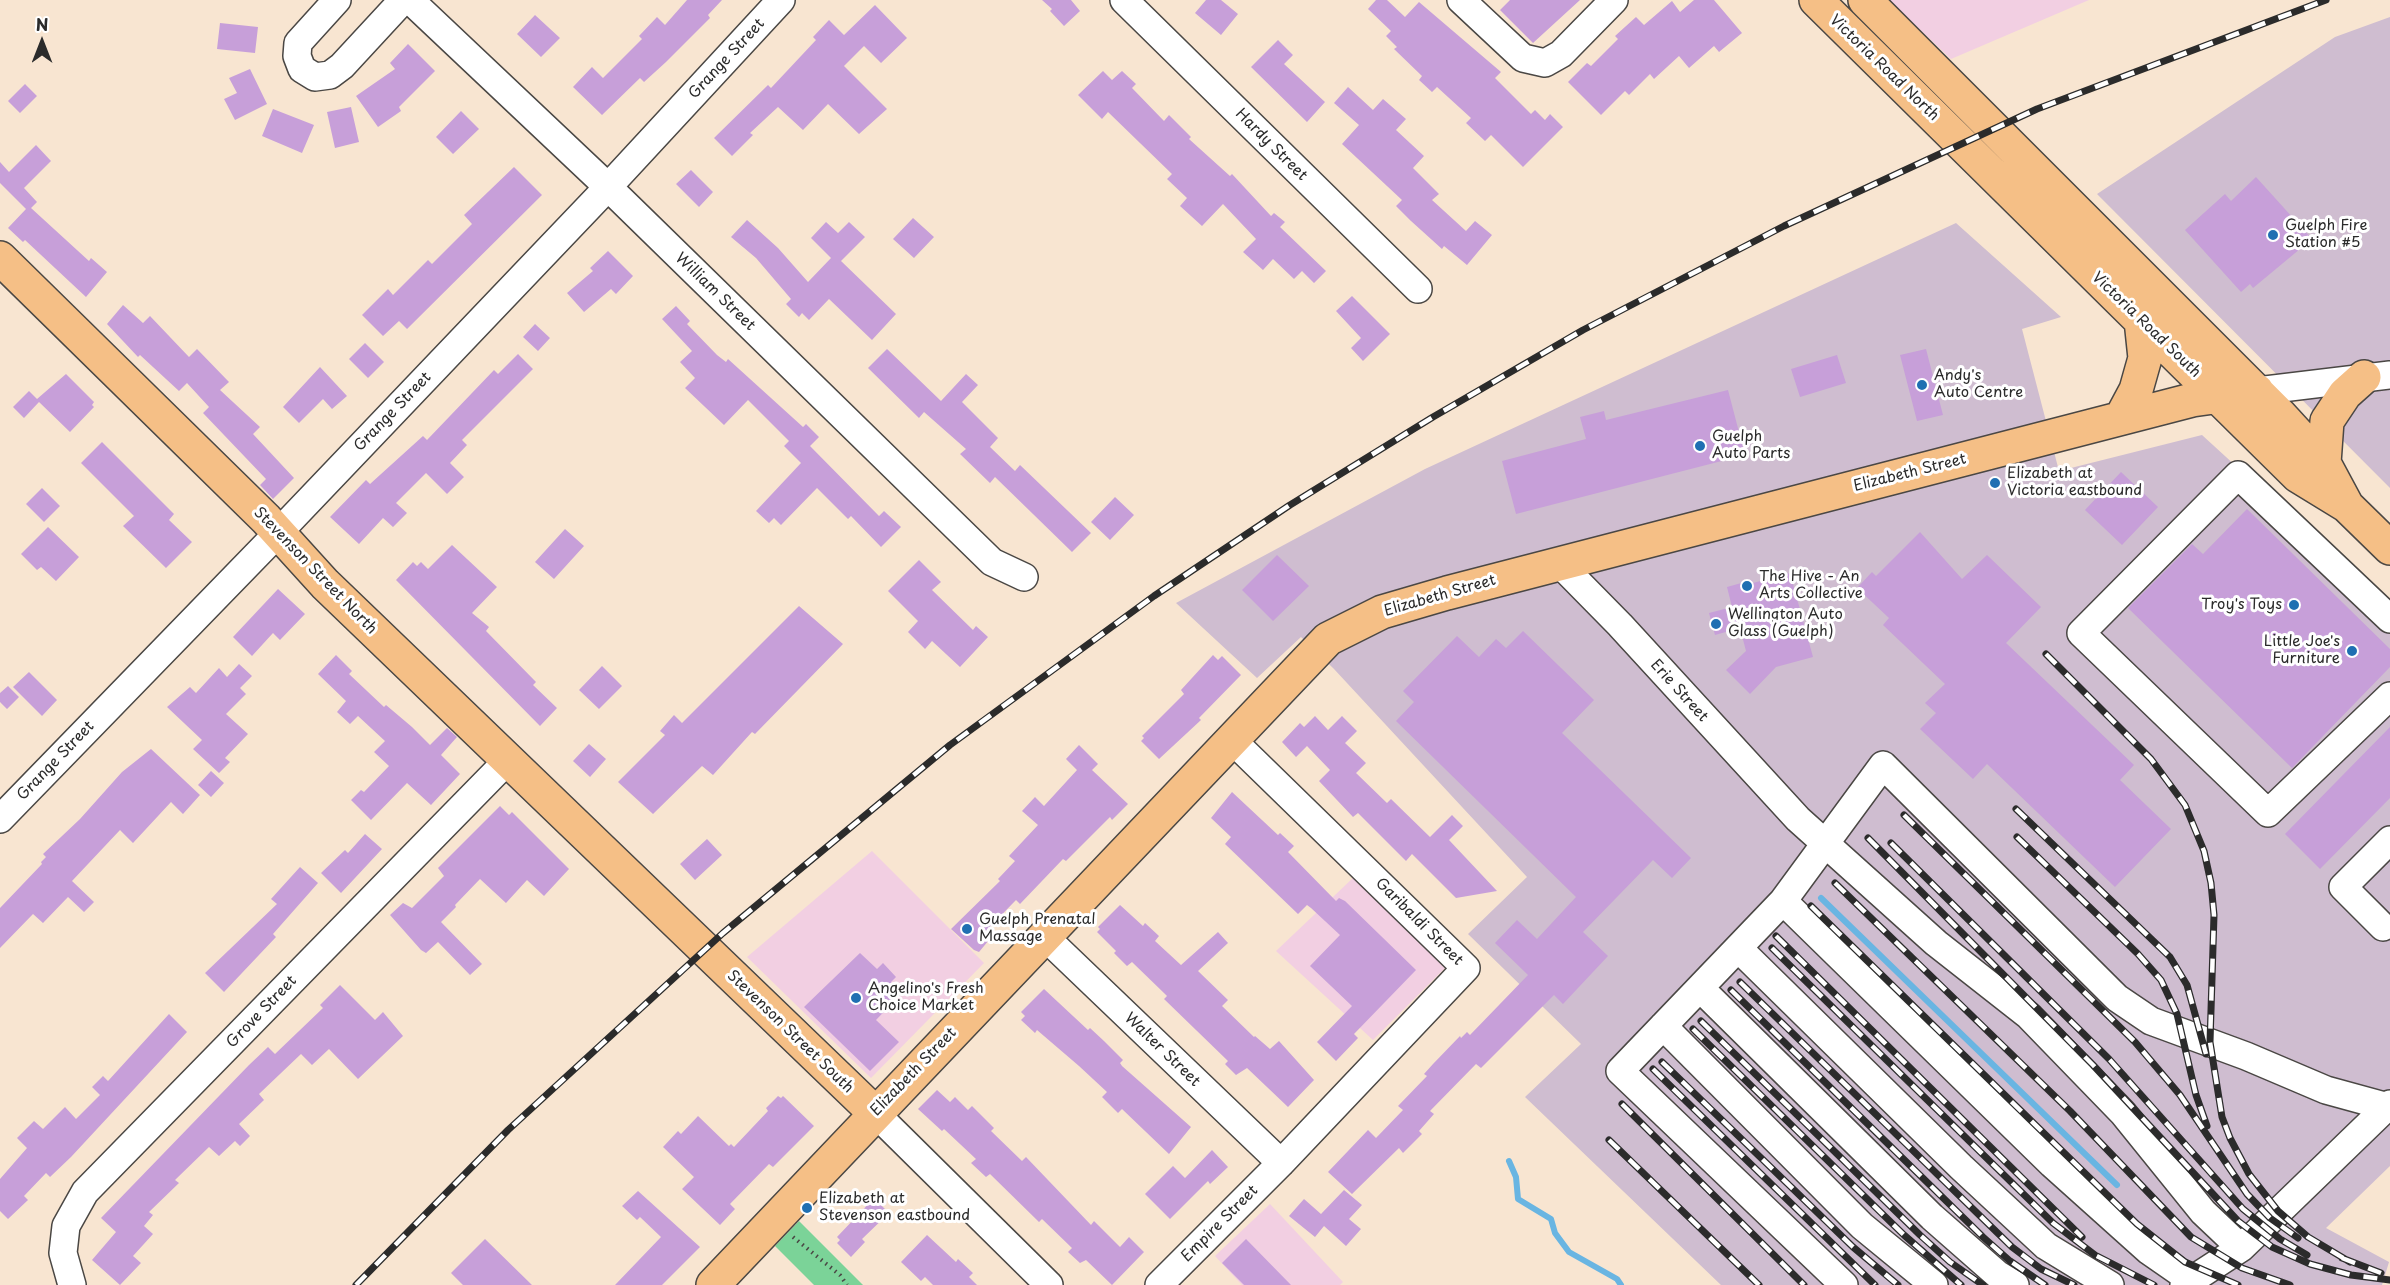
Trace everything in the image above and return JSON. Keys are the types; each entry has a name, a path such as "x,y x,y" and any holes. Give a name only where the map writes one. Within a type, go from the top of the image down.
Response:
{"main road":[{"name":"Victoria Road North","path":"1816,0 1953,135"},
{"name":"Victoria Road South","path":"1865,0 2257,392 2324,463 2347,506"},
{"name":"Victoria Road South","path":"1953,135 2219,395 2298,476 2347,506 2390,548"},
{"name":"Stevenson Street North","path":"0,258 266,519 277,534 325,584 633,880"},
{"path":"2121,418 2136,390 2145,358 2141,320"},
{"path":"2324,463 2327,421 2345,394 2377,376"},
{"name":"Elizabeth Street","path":"713,1285 1328,639 1382,612 1560,564 2121,418 2219,395 2257,392"},
{"name":"Stevenson Street South","path":"633,880 875,1113"}],"street":[{"path":"337,0 298,43 297,56 302,69 315,77 330,75 342,66 403,0"},
{"name":"William Street","path":"410,0 608,187 992,562 1024,578"},
{"name":"Grange Street","path":"0,819 277,534 608,187 782,0"},
{"name":"Hardy Street","path":"1124,0 1418,289"},
{"path":"1461,0 1523,58 1545,63 1561,54 1614,0"},
{"name":"Elizabeth Street","path":"2257,392 2377,376"},
{"path":"2265,444 2238,475 2081,633 2268,813 2390,696"},
{"path":"2238,475 2390,620"},
{"name":"Erie Street","path":"1560,564 1620,625 1798,819 1936,943 2029,1016 2123,1113 2203,1212 2241,1248"},
{"name":"Garibaldi Street","path":"1231,740 1466,968 1281,1163"},
{"name":"Grove Street","path":"72,1285 63,1253 66,1226 85,1192 508,760"},
{"path":"1844,1285 1620,1071 1783,901 1883,765 2116,998 2151,1021 2246,1056 2326,1090 2389,1106"},
{"path":"2383,927 2343,887 2390,840"},
{"path":"1783,901 2052,1164 2149,1251 2188,1282 2241,1248 2389,1106"},
{"name":"Walter Street","path":"1044,936 1281,1163"},
{"path":"1738,948 1961,1167 2046,1246 2110,1285"},
{"path":"1700,988 1932,1216 1997,1274 2015,1285"},
{"path":"1663,1026 1862,1226 1934,1285"},
{"name":"Stevenson Street South","path":"875,1113 1049,1285"},
{"name":"Empire Street","path":"1159,1285 1281,1163"}],"path":[{"path":"773,1223 840,1275 848,1285"}],"shaded area":[{"path":"1889,0 2089,0 1951,59"},
{"path":"2390,17 2390,488 2097,194 2335,37"},
{"path":"1956,223 2061,317 2022,329 2059,471 2202,435 2390,607 2390,1166 2326,1228 2389,1262 2382,1285 1721,1285 1525,1097 1581,1044 1468,934 1527,877 1334,669 1301,637 1257,678 1176,603 1425,469"},
{"path":"872,851 984,963 871,1078 747,957"},
{"path":"1354,877 1445,968 1373,1040 1276,951"},
{"path":"1270,1204 1343,1282 1340,1285 1242,1285 1215,1256"}],"green space":[{"path":"799,1221 863,1285 814,1285 775,1246"}],"building":[{"path":"687,0 722,0 708,15 710,18 666,62 644,82 640,78 602,115 573,87 592,67 603,78 642,39 639,36 657,17 665,25"},
{"path":"1042,0 1071,0 1080,11 1064,26 1050,11 1052,9"},
{"path":"1206,0 1221,0 1238,14 1221,35 1195,13"},
{"path":"1376,0 1387,0 1405,17 1419,2 1501,72 1495,78 1531,114 1535,110 1545,120 1550,114 1563,127 1523,167 1491,135 1485,141 1466,123 1471,118 1437,87 1432,92 1419,80 1422,76 1394,49 1397,47 1386,36 1391,31 1368,9"},
{"path":"1510,0 1580,0 1533,43 1500,10"},
{"path":"1694,0 1714,0 1742,33 1719,52 1714,46 1689,68 1679,56 1654,79 1650,74 1629,95 1625,91 1601,115 1568,82 1587,63 1591,66 1618,39 1615,36 1636,17 1644,25 1672,1 1680,12"},
{"path":"875,5 907,38 881,63 864,46 844,66 887,109 859,134 828,104 803,130 778,107 750,133 753,135 732,156 714,138 768,85 771,88 816,40 813,37 829,20 844,35"},
{"path":"535,15 560,38 541,57 517,34"},
{"path":"220,23 258,27 255,53 217,49"},
{"path":"1278,40 1293,55 1284,64 1325,102 1307,122 1251,67"},
{"path":"408,44 435,71 399,107 401,111 378,127 356,96 395,69 390,63"},
{"path":"250,69 267,104 235,120 224,99 237,93 229,78"},
{"path":"1103,71 1112,80 1122,71 1136,84 1132,88 1164,121 1169,115 1191,137 1189,139 1230,176 1232,174 1271,216 1274,213 1285,222 1280,227 1326,271 1314,283 1302,271 1294,279 1273,259 1263,270 1243,252 1256,239 1223,204 1202,226 1180,206 1187,198 1167,179 1172,174 1108,112 1102,119 1078,95"},
{"path":"25,84 37,96 20,113 8,101"},
{"path":"1348,87 1373,110 1383,99 1406,119 1396,130 1424,156 1413,168 1439,194 1432,200 1466,231 1475,221 1492,235 1467,265 1444,246 1442,249 1411,221 1396,206 1402,200 1342,144 1359,125 1334,103"},
{"path":"351,107 359,142 335,148 327,112"},
{"path":"273,109 314,125 302,153 262,136"},
{"path":"461,111 479,129 453,154 436,137"},
{"path":"36,145 51,161 24,188 37,202 31,208 89,261 91,258 107,272 86,297 25,240 23,242 8,228 26,209 0,183 0,162 9,172"},
{"path":"514,167 542,195 407,329 399,321 383,336 362,315 388,289 393,295 428,260 432,264 472,224 464,215"},
{"path":"691,170 713,192 699,207 676,184"},
{"name":"Guelph Fire Station #5","path":"2256,177 2312,239 2253,288 2250,284 2241,292 2185,230 2225,194 2231,201"},
{"path":"913,218 934,237 914,258 893,239"},
{"path":"747,220 778,248 808,282 831,258 811,238 826,222 838,233 849,222 865,237 841,261 896,314 872,340 829,299 809,320 802,313 799,317 786,304 791,299 756,258 731,237"},
{"path":"608,251 633,276 616,294 611,289 584,312 567,293 593,271 590,268"},
{"path":"1352,296 1390,334 1363,361 1351,348 1361,338 1336,311"},
{"path":"123,305 143,323 150,316 189,357 197,349 229,382 220,390 260,427 253,434 294,478 273,499 260,485 266,479 203,413 209,407 187,383 179,391 140,355 138,357 107,324"},
{"path":"676,306 690,321 687,324 717,355 726,362 728,359 803,427 806,424 819,437 810,446 879,516 884,511 901,527 881,547 851,516 848,519 817,488 781,525 774,518 769,523 756,511 801,463 784,446 789,441 748,400 724,425 685,388 695,378 680,362 692,351 662,319"},
{"path":"535,324 550,338 538,351 523,337"},
{"path":"365,343 384,362 368,378 349,359"},
{"path":"887,349 941,401 966,374 978,385 962,402 998,438 990,447 1015,471 1020,465 1091,533 1072,552 995,477 990,483 960,454 966,449 924,412 919,418 868,368"},
{"name":"Andy's Auto Centre","path":"1926,349 1943,415 1917,421 1900,355"},
{"path":"518,354 533,369 462,440 467,445 450,463 464,477 447,494 426,473 396,503 407,513 393,527 383,518 359,544 330,517 366,480 370,484 423,436 427,440 494,370 498,374"},
{"path":"1837,355 1846,383 1800,397 1791,369"},
{"path":"320,367 347,396 332,409 323,399 299,423 283,407"},
{"path":"66,374 94,402 92,405 94,407 70,432 39,402 24,418 13,407 29,391 37,399"},
{"path":"1728,390 1745,455 1516,514 1502,461 1586,439 1580,417 1604,411 1606,420"},
{"path":"102,442 174,514 169,520 192,542 166,568 123,526 134,516 81,463"},
{"path":"2121,472 2158,507 2122,545 2085,510"},
{"path":"42,488 60,506 44,522 26,504"},
{"path":"1115,497 1134,515 1110,540 1091,522"},
{"path":"2247,509 2390,649 2390,667 2292,768 2128,608 2192,544 2203,554"},
{"path":"48,527 79,557 56,581 41,567 37,570 21,554"},
{"path":"565,529 584,546 554,579 535,562"},
{"path":"1920,532 1962,579 1987,555 2041,607 2006,643 2134,765 2120,780 2171,829 2115,887 1987,764 1973,779 1920,729 1936,713 1925,703 1945,684 1883,625 1889,618 1857,588 1872,572 1876,576"},
{"path":"452,545 497,587 472,613 489,627 486,631 536,682 533,685 557,708 540,726 396,580 413,562 417,566 421,562 428,569"},
{"path":"1277,555 1309,586 1273,621 1242,590"},
{"path":"919,560 941,582 932,590 973,630 976,626 988,637 960,667 932,641 925,649 908,632 918,621 888,591"},
{"path":"1790,573 1813,657 1776,667 1750,694 1726,670 1746,651 1740,628 1715,635 1709,613 1732,607 1727,587"},
{"path":"278,589 305,614 280,640 273,633 252,656 233,637"},
{"path":"799,606 843,644 755,734 752,732 713,775 702,766 653,814 618,782 665,735 660,731 674,715 682,723"},
{"path":"1523,631 1594,700 1562,733 1691,858 1672,878 1653,860 1583,932 1608,956 1563,1004 1554,995 1481,1068 1476,1064 1430,1111 1434,1114 1419,1131 1422,1134 1403,1153 1399,1148 1352,1194 1328,1172 1368,1130 1376,1138 1403,1110 1398,1106 1427,1076 1424,1074 1433,1064 1460,1036 1461,1038 1467,1032 1470,1035 1528,975 1495,943 1517,920 1537,939 1576,897 1396,721 1414,702 1403,691 1457,636 1479,657 1496,639 1506,648"},
{"path":"336,655 352,671 349,674 430,745 447,728 457,737 441,755 460,774 431,805 407,783 371,820 351,800 361,790 364,792 389,766 374,752 385,741 358,716 350,724 337,712 346,701 318,674"},
{"path":"1213,655 1218,660 1222,656 1241,675 1199,718 1201,720 1159,759 1141,741 1144,738 1142,736 1184,694 1181,690"},
{"path":"239,664 252,676 240,688 246,694 226,714 248,734 225,758 230,762 219,773 193,749 202,740 167,707 190,687 196,693 219,668 227,677"},
{"path":"602,666 622,686 599,709 579,690"},
{"path":"29,672 57,700 42,716 13,687"},
{"path":"8,686 19,697 7,709 0,702 0,693"},
{"path":"1315,716 1328,730 1342,716 1357,731 1345,743 1366,763 1356,773 1387,803 1391,799 1430,837 1452,815 1463,826 1449,840 1497,891 1456,898 1412,854 1406,861 1358,813 1353,817 1319,781 1330,770 1307,746 1296,757 1282,742 1300,723 1304,727"},
{"path":"2390,727 2390,798 2320,869 2285,834"},
{"path":"589,744 606,759 590,777 573,761"},
{"path":"1079,745 1098,764 1092,770 1128,804 1112,820 1110,817 1066,861 1063,859 1020,904 1016,900 985,932 989,940 979,952 974,950 951,929 1000,881 998,879 1015,861 1009,856 1038,825 1022,811 1035,797 1044,806 1077,770 1066,759"},
{"path":"151,749 200,795 183,814 171,802 133,843 120,830 72,881 94,902 84,912 68,897 43,923 33,914 0,948 0,908 42,864 41,862 46,857 43,854 80,819 122,772"},
{"path":"211,771 224,783 211,797 198,785"},
{"path":"1232,792 1278,835 1280,833 1294,846 1288,852 1336,901 1339,898 1345,901 1416,970 1354,1034 1358,1038 1336,1061 1317,1042 1352,1006 1310,966 1340,935 1307,905 1298,914 1225,844 1231,837 1211,818"},
{"path":"500,806 509,815 512,812 569,869 544,896 527,880 506,903 480,879 455,905 456,907 441,922 482,964 470,975 438,942 426,953 421,950 390,915 403,903 412,908 444,876 438,868"},
{"path":"365,834 382,849 341,893 321,873 345,850 348,853"},
{"path":"707,839 722,855 695,880 680,864"},
{"path":"300,867 318,883 273,934 276,937 224,992 205,973 277,904 271,899"},
{"path":"1120,905 1143,926 1145,923 1159,936 1155,941 1181,965 1218,932 1228,943 1198,971 1228,1000 1222,1006 1254,1037 1270,1049 1279,1041 1314,1080 1288,1107 1247,1068 1236,1075 1225,1064 1228,1061 1164,999 1167,996 1165,994 1132,962 1127,966 1114,953 1116,951 1097,932 1100,929 1098,927"},
{"name":"Angelino's Fresh Choice Market","path":"860,953 877,969 883,963 896,977 891,982 901,994 876,1020 899,1042 870,1071 804,1007"},
{"path":"340,985 375,1020 383,1012 403,1036 358,1079 329,1049 312,1065 301,1054 259,1094 264,1100 239,1124 250,1136 240,1146 235,1141 219,1156 209,1147 175,1180 179,1183 149,1212 153,1215 144,1226 153,1234 133,1256 141,1263 120,1285 92,1260 116,1232 101,1218 249,1065 268,1047 275,1054 323,1008 320,1005"},
{"path":"1044,989 1088,1030 1090,1028 1104,1041 1123,1060 1120,1063 1122,1066 1191,1127 1169,1154 1122,1109 1118,1113 1102,1097 1107,1092 1079,1066 1037,1030 1035,1033 1021,1020 1025,1016 1021,1012"},
{"path":"169,1014 187,1032 71,1157 50,1177 46,1173 24,1196 28,1200 8,1219 0,1211 0,1179 27,1148 17,1138 34,1121 43,1129 65,1107 76,1119 100,1095 92,1087 103,1076 108,1081"},
{"path":"937,1090 950,1102 955,1097 968,1110 972,1106 994,1128 991,1131 1022,1161 1026,1157 1091,1225 1094,1221 1120,1247 1129,1237 1144,1252 1112,1285 1086,1260 1080,1263 1068,1252 1072,1248 1042,1219 1039,1222 990,1174 986,1177 971,1163 976,1159 944,1129 942,1131 918,1109"},
{"path":"778,1096 781,1098 783,1096 814,1126 773,1167 769,1164 730,1204 735,1209 720,1225 682,1189 694,1177 663,1147 678,1131 681,1134 698,1116 729,1146 731,1144 734,1147 768,1111 766,1108"},
{"path":"1212,1150 1228,1167 1210,1184 1208,1181 1170,1219 1145,1194 1173,1166 1185,1178"},
{"path":"1344,1190 1362,1205 1349,1219 1361,1229 1346,1246 1324,1226 1315,1237 1289,1216 1304,1199 1321,1214"},
{"path":"638,1191 700,1247 662,1285 615,1285 661,1237 640,1217 637,1220 622,1206"},
{"path":"874,1198 889,1213 862,1239 865,1242 851,1257 837,1243 840,1240 837,1237"},
{"path":"927,1235 956,1262 958,1259 973,1273 969,1277 977,1285 933,1285 925,1277 921,1281 901,1262"},
{"path":"485,1239 532,1285 463,1285 451,1273"},
{"path":"1246,1239 1291,1285 1244,1285 1222,1263"}],"waterway":[{"path":"1821,898 2117,1185"},
{"path":"1509,1161 1516,1177 1518,1199 1551,1219 1555,1233 1569,1252 1617,1279 1621,1285"}],"railway":[{"path":"356,1285 508,1130 723,933 950,745 1154,596 1290,505 1433,417 1583,330 1784,226 2037,109 2326,0"},
{"path":"2046,654 2151,759 2185,805 2204,851 2211,883 2214,915 2210,1042 2222,1117 2249,1174 2278,1211 2308,1237 2350,1262"},
{"path":"2016,809 2170,957 2187,985 2206,1054"},
{"path":"1904,815 2135,1042 2180,1095 2247,1194 2270,1218 2298,1238"},
{"path":"2017,837 2138,954 2161,980 2177,1014 2196,1095 2207,1126"},
{"path":"1868,838 2093,1065 2238,1221 2272,1247 2310,1264 2351,1275 2390,1280"},
{"path":"1891,843 2109,1059 2243,1209 2280,1239 2307,1255"},
{"path":"1835,883 2070,1111 2191,1237 2242,1268 2290,1285"},
{"path":"1811,906 2137,1224 2185,1262 2238,1285"},
{"path":"1776,936 2082,1237"},
{"path":"1772,948 2053,1223 2095,1255 2154,1285"},
{"path":"1740,982 2012,1247 2041,1269 2074,1285"},
{"path":"1731,990 1983,1237 2010,1261 2045,1285"},
{"path":"1701,1021 1920,1235 1950,1262 1983,1285"},
{"path":"1693,1029 1904,1235 1961,1285"},
{"path":"1662,1062 1853,1247 1898,1285"},
{"path":"1653,1069 1875,1285"},
{"path":"1622,1104 1804,1285"},
{"path":"1609,1140 1759,1285"},
{"path":"2342,1258 2381,1273"}],"place":[{"name":"Guelph Fire Station #5","path":"2273,235"},
{"name":"Andy's Auto Centre","path":"1922,385"},
{"name":"Guelph Auto Parts","path":"1700,446"},
{"name":"Elizabeth at Victoria eastbound","path":"1995,483"},
{"name":"The Hive - An Arts Collective","path":"1747,586"},
{"name":"Troy's Toys","path":"2294,605"},
{"name":"Wellington Auto Glass (Guelph)","path":"1716,624"},
{"name":"Little Joe's Furniture","path":"2352,651"},
{"name":"Guelph Prenatal Massage","path":"967,929"},
{"name":"Angelino's Fresh Choice Market","path":"856,998"},
{"name":"Elizabeth at Stevenson eastbound","path":"807,1208"}]}
